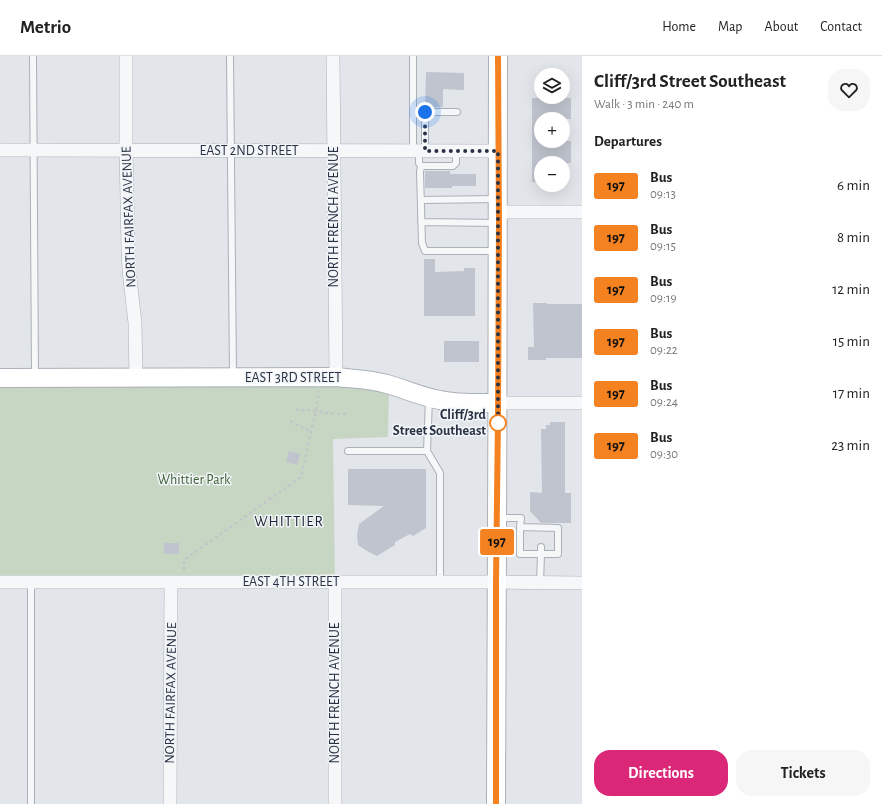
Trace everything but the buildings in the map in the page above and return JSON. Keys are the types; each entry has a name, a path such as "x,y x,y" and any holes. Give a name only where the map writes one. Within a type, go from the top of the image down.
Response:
{"main road":[{"path":"496,804 499,211 498,56"},
{"name":"EAST 3RD STREET","path":"0,378 361,379 380,382 429,398 451,402 498,403"}],"street":[{"name":"NORTH FAIRFAX AVENUE","path":"126,56 128,247 135,323 136,378"},
{"name":"NORTH FRENCH AVENUE","path":"327,378 334,151 333,56"},
{"name":"EAST 2ND STREET","path":"0,150 498,151"},
{"path":"499,211 582,212"},
{"name":"EAST 3RD STREET","path":"498,403 582,403"},
{"name":"EAST 4TH STREET","path":"0,582 582,583"},
{"name":"NORTH FAIRFAX AVENUE","path":"170,804 178,582"},
{"name":"NORTH FRENCH AVENUE","path":"335,582 335,804"}],"lane":[{"path":"33,56 35,378"},
{"path":"230,56 233,378"},
{"path":"413,56 419,163 421,166 422,243 425,251 498,251"},
{"path":"419,151 425,112 457,112"},
{"path":"421,166 453,166 456,163 456,151"},
{"path":"421,200 499,211"},
{"path":"421,222 499,211"},
{"path":"429,398 427,450 440,473 440,582"},
{"path":"348,451 427,450"},
{"path":"497,518 521,518 520,527 520,554 529,554 541,550 558,554 558,528 530,530 520,527"},
{"path":"529,547 529,554"},
{"path":"540,582 541,550"},
{"path":"31,582 32,804"}],"path":[{"path":"178,582 184,560 301,477 316,411 319,389 327,378"},
{"path":"296,409 299,411 310,410 325,413 346,414"},
{"path":"290,421 311,432"}],"green space":[{"name":"Whittier Park","path":"0,378 389,384 388,437 333,439 335,582 0,582"}],"bus line":[{"name":"197","path":"496,804 499,223 498,56"}],"place":[{"name":"Cliff/3rd Street Southeast","path":"498,423"}],"district":[{"name":"WHITTIER","path":"289,521"}],"route":[{"path":"425,112 425,151 498,151 498,423"}]}
